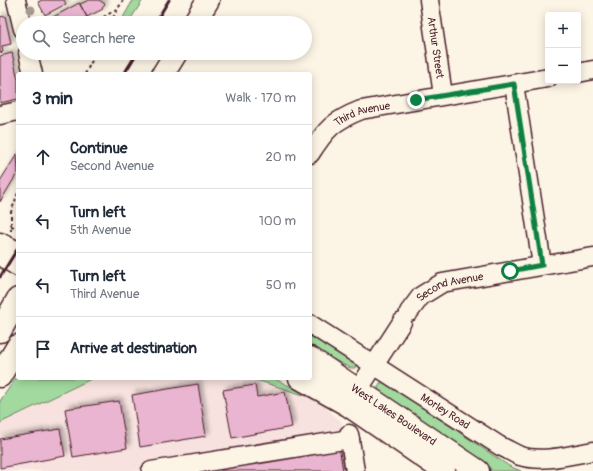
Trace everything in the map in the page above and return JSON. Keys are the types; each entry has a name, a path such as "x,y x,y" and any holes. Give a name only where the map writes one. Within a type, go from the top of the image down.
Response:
{"main road":[{"path":"198,16 208,0"},
{"path":"164,72 172,60"},
{"path":"0,331 16,303"},
{"path":"0,376 16,349"},
{"name":"West Lakes Boulevard","path":"312,360 353,397 444,471"},
{"name":"West Lakes Boulevard","path":"306,380 353,397 478,471"}],"street":[{"path":"16,0 20,16"},
{"name":"Arthur Street","path":"428,0 443,95"},
{"path":"30,60 33,72"},
{"path":"581,72 593,70"},
{"name":"Third Avenue","path":"312,151 330,126 345,116 361,110 545,79"},
{"path":"514,84 542,265"},
{"path":"0,115 16,111"},
{"path":"5,248 16,264"},
{"name":"Second Avenue","path":"353,397 405,317 421,296 442,283 542,265 593,258"},
{"name":"Morley Road","path":"312,325 500,446 521,456 536,458 559,457 593,451"},
{"path":"151,471 350,436 355,471"}],"path":[{"path":"114,16 123,0"},
{"path":"105,16 119,8"},
{"path":"86,72 92,60"},
{"path":"16,198 11,212 11,226 16,227"}],"shaded area":[{"path":"90,380 256,380 316,399 341,421 349,471 0,471 0,423"}],"green space":[{"path":"133,0 143,0 133,16 124,16"},
{"path":"312,331 357,362 355,368 350,368 312,348"},
{"path":"16,378 16,380 89,380 0,423 0,401"},
{"path":"256,380 277,380 316,399"},
{"path":"385,382 509,466 521,471 493,471 379,393 378,387 380,383"}],"building":[{"path":"42,0 64,0 66,4 45,15 38,2"},
{"path":"89,0 99,0 105,4 102,7 103,9 86,16 80,4"},
{"path":"79,3 86,16 55,16"},
{"path":"5,16 11,44 2,46 3,52 0,53 0,17"},
{"path":"12,53 16,72 16,99 0,103 0,56"},
{"path":"16,156 16,175 0,202 0,181"},
{"path":"198,384 206,436 140,447 132,395"},
{"path":"255,385 257,397 285,392 292,427 232,438 223,390"},
{"path":"119,401 127,448 73,457 65,409"},
{"path":"60,429 65,456 0,468 0,439"},
{"path":"339,446 343,471 221,471 220,466"}],"railway":[{"path":"159,16 169,0"},
{"path":"125,72 133,60"},
{"path":"0,277 16,251"}],"route":[{"path":"416,100 514,84 542,265 510,271"}]}
